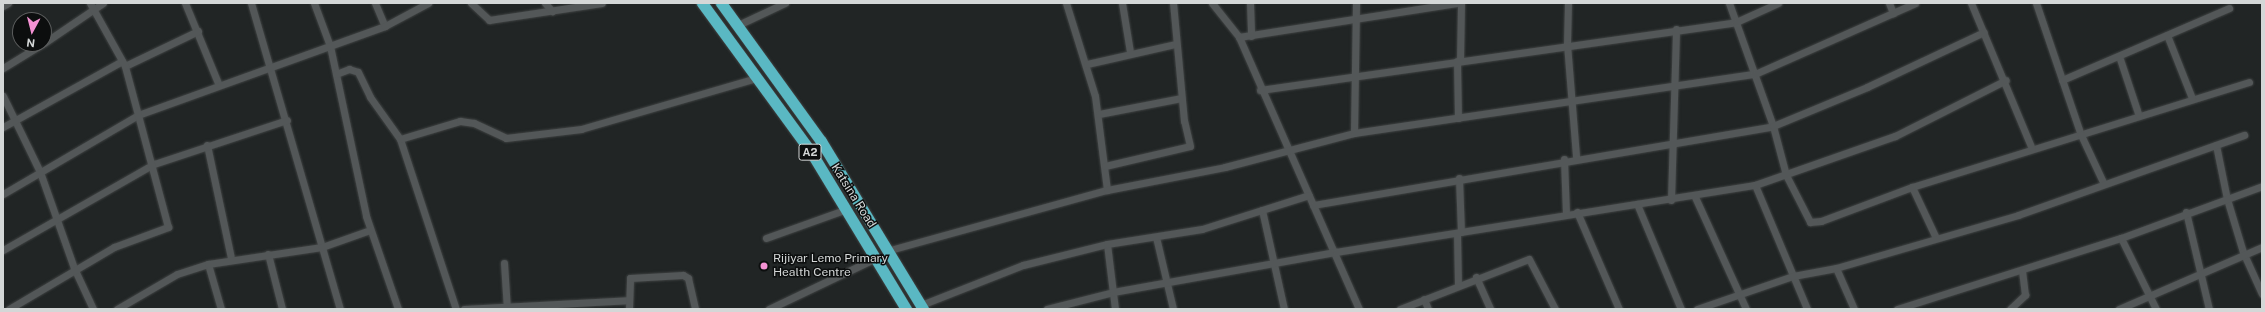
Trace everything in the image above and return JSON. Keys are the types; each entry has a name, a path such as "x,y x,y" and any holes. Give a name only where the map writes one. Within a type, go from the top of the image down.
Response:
{"highway":[{"name":"Katsina Road","path":"702,3 757,78 847,209 906,309"},
{"name":"Katsina Road","path":"721,3 821,141 890,250 922,307"}],"street":[{"path":"3,6 8,3"},
{"path":"52,36 92,6 103,3"},
{"path":"185,3 198,31 218,83"},
{"path":"251,3 288,120 340,309"},
{"path":"314,3 330,46 370,230 398,309"},
{"path":"376,3 385,26"},
{"path":"3,194 138,115 218,83 385,26 428,3"},
{"path":"471,3 488,20 602,3"},
{"path":"545,3 552,11"},
{"path":"738,25 785,3"},
{"path":"1066,3 1077,44 1087,64 1099,114 1107,190"},
{"path":"1122,3 1130,52"},
{"path":"1105,166 1188,148 1175,44 1173,3"},
{"path":"1212,3 1239,37 1260,90 1290,151 1313,205 1336,252 1359,309"},
{"path":"1250,3 1251,36"},
{"path":"1354,133 1357,19 1356,3"},
{"path":"1239,37 1456,3"},
{"path":"1458,118 1461,3"},
{"path":"1568,3 1567,44 1570,102 1576,157"},
{"path":"1729,3 1773,126 1786,175 1806,220 1815,223 1912,186 2082,135 2192,98 2249,82"},
{"path":"1260,90 1567,44 1736,22 1778,3"},
{"path":"1889,3 1893,13"},
{"path":"890,250 1107,190 1290,151 1354,133 1755,74 1915,3"},
{"path":"1971,3 2006,80 2032,149"},
{"path":"2036,3 2082,135 2104,184"},
{"path":"9,309 74,268 114,247 168,227 154,164 123,63 92,6"},
{"path":"2062,80 2230,8"},
{"path":"1671,200 1671,143 1676,85 1676,29"},
{"path":"3,127 123,63 198,31"},
{"path":"1313,205 1564,159 1773,126 1867,87 1984,32"},
{"path":"2167,35 2192,98"},
{"path":"1087,64 1130,52 1175,44"},
{"path":"3,68 29,52"},
{"path":"2119,56 2139,116"},
{"path":"336,74 349,69 358,72 370,97 400,140 456,309"},
{"path":"400,140 460,121 474,123 506,138 581,129 757,78"},
{"path":"1047,309 1114,292 1166,284 1336,252 1566,213 1695,197 1755,185 1895,136 2006,80"},
{"path":"3,96 40,172 74,268 93,309"},
{"path":"1099,114 1181,98"},
{"path":"3,250 35,229 58,221 154,164 207,145 288,120"},
{"path":"1697,309 1793,276 1836,268 2018,215 2244,135"},
{"path":"207,145 231,258"},
{"path":"2216,146 2227,199 2243,252 2262,294"},
{"path":"1564,159 1566,213"},
{"path":"1458,284 1459,178"},
{"path":"1755,185 1807,309"},
{"path":"1912,186 1936,238"},
{"path":"1897,309 2022,271 2122,238 2186,212 2262,186"},
{"path":"922,307 1023,265 1107,244 1202,229 1309,195"},
{"path":"1695,197 1746,309"},
{"path":"1637,204 1681,309"},
{"path":"766,238 847,209"},
{"path":"1262,210 1284,309"},
{"path":"1577,212 1619,309"},
{"path":"2186,212 2209,309"},
{"path":"117,309 177,274 208,264 231,258 322,247 370,230"},
{"path":"1156,237 1173,309"},
{"path":"2122,238 2156,309"},
{"path":"1107,244 1115,309"},
{"path":"2119,309 2243,252 2262,247"},
{"path":"268,254 282,309"},
{"path":"769,309 876,258"},
{"path":"1400,309 1476,277 1529,259 1555,309"},
{"path":"504,263 507,307"},
{"path":"208,264 221,309"},
{"path":"1836,268 1854,309"},
{"path":"2010,309 2025,294 2022,271"},
{"path":"629,309 628,280 633,277 683,275 688,278 695,309"},
{"path":"1476,277 1490,309"},
{"path":"1424,299 1428,309"},
{"path":"464,309 628,300"}],"place":[{"name":"Rijiyar Lemo Primary Health Centre","path":"764,266"}]}
